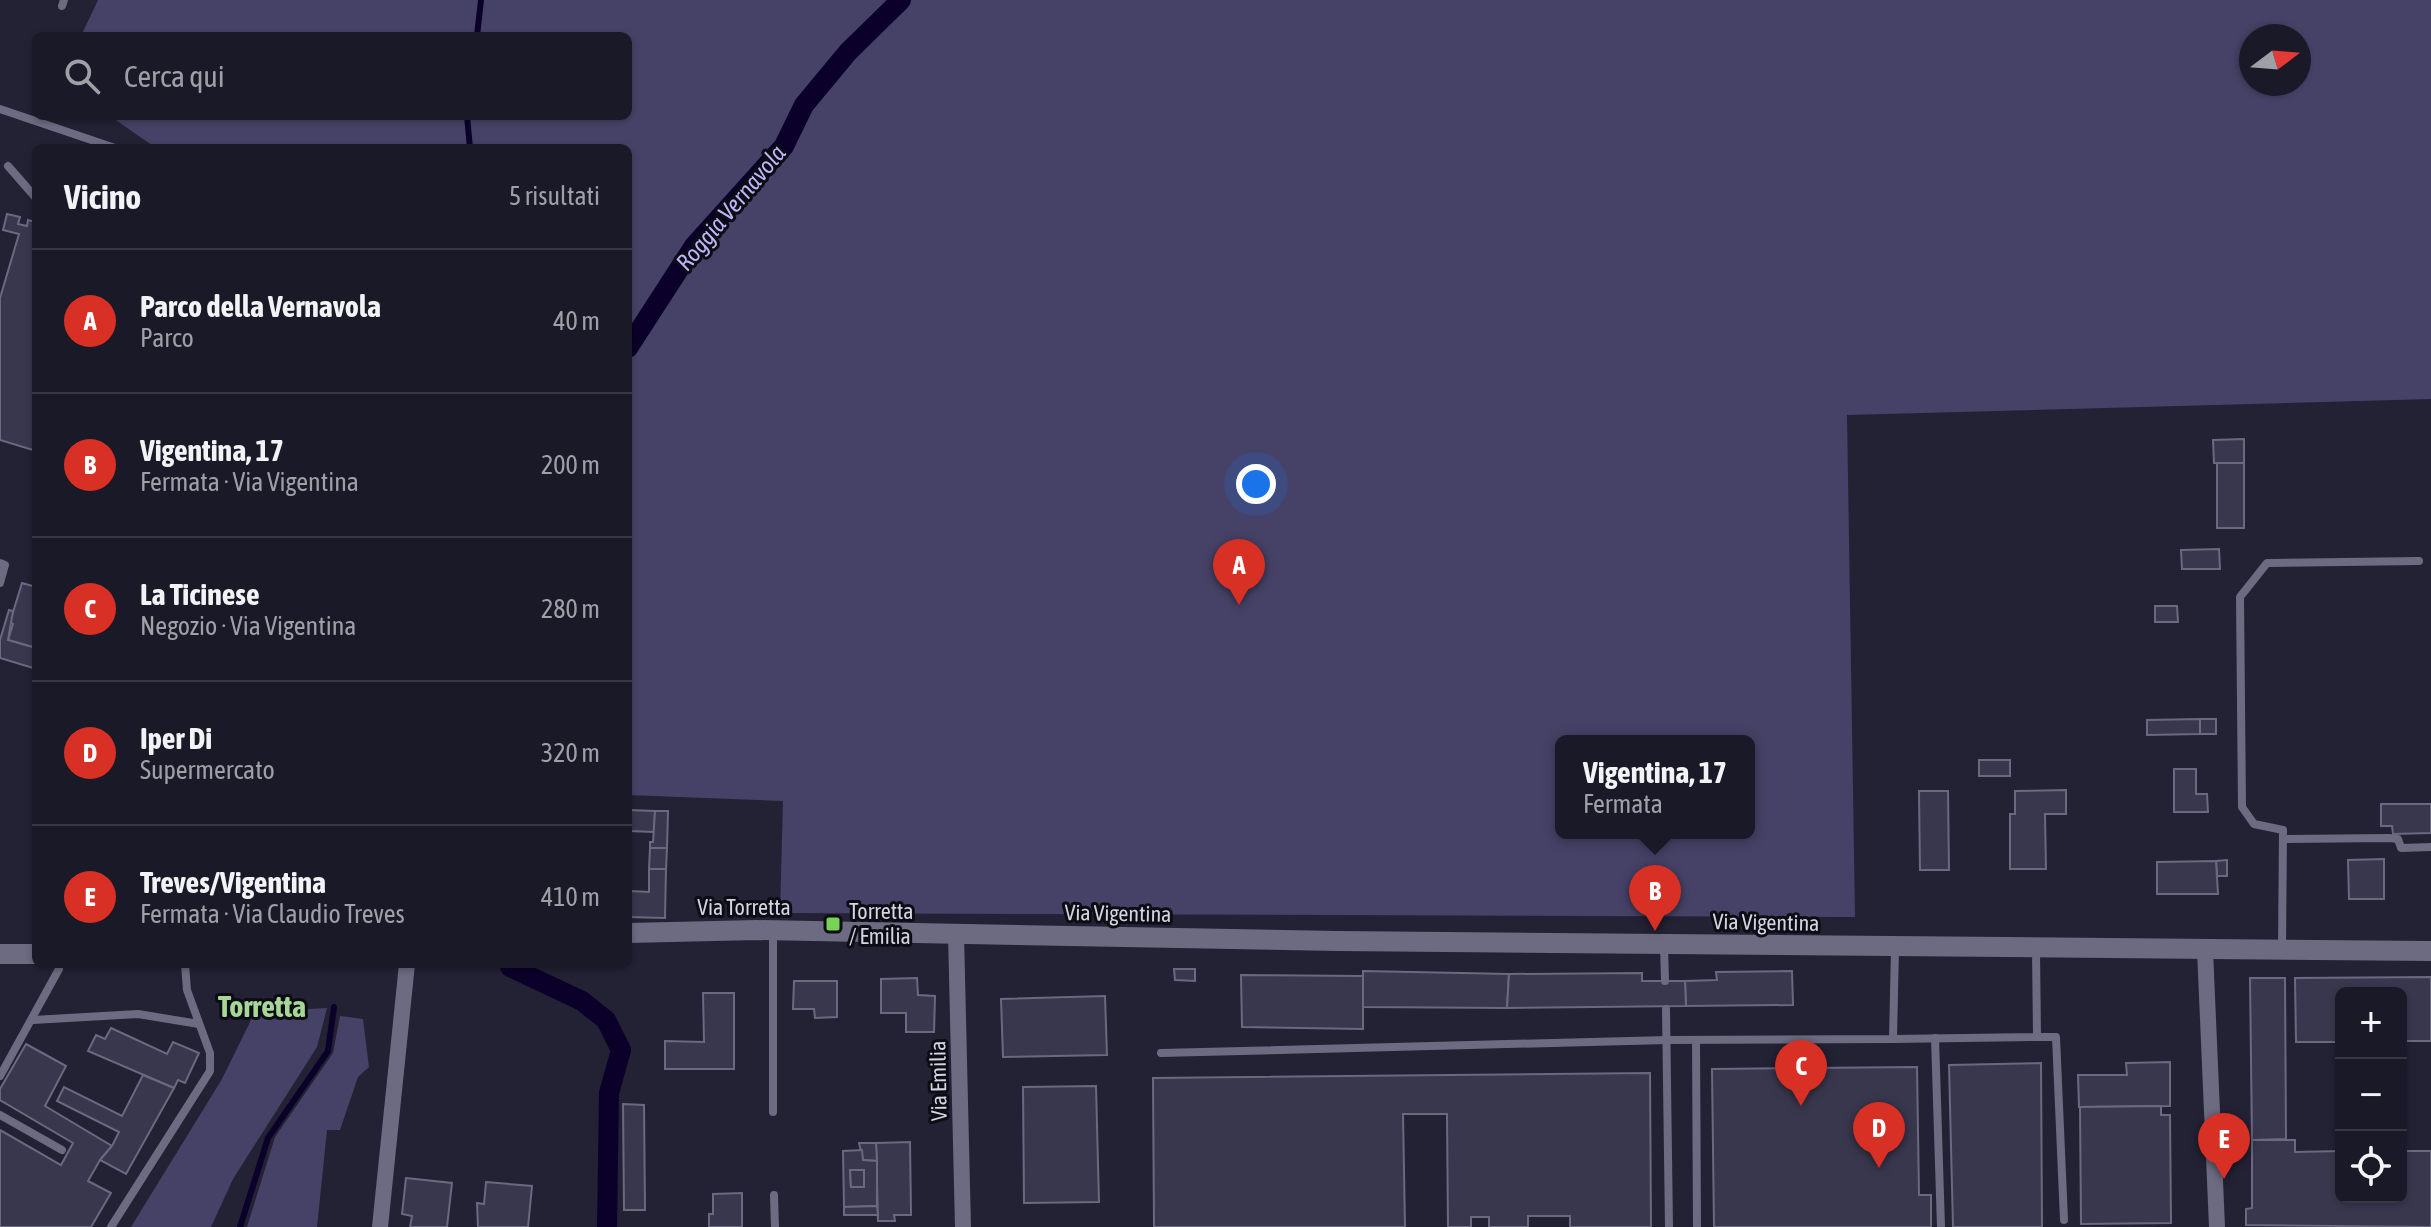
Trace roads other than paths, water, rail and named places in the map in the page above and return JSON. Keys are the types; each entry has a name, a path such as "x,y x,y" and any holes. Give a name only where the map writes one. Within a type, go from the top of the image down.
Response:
{"street":[{"name":"Via Torretta","path":"632,933 773,930 956,934"},
{"name":"Via Vigentina","path":"956,934 1664,945 2431,951"},
{"name":"Via Emilia","path":"956,934 963,1227"},
{"path":"2205,950 2217,1227"},
{"path":"3,954 32,954"},
{"path":"380,1227 407,968"}],"lane":[{"path":"0,109 32,120"},
{"path":"32,120 103,144"},
{"path":"8,166 32,193"},
{"path":"2282,950 2283,830 2254,824 2242,807 2240,597 2267,563 2419,561"},
{"path":"0,563 5,565 0,583"},
{"path":"2283,839 2389,838 2398,839 2401,848 2431,847"},
{"path":"773,930 773,1112"},
{"path":"1664,945 1665,981"},
{"path":"1893,1039 1895,947"},
{"path":"2036,949 2037,1037"},
{"path":"0,1076 59,968"},
{"path":"111,1227 210,1071 210,1053 187,990 185,968"},
{"path":"1666,1009 1669,1227"},
{"path":"33,1020 138,1014 199,1024"},
{"path":"1161,1053 1667,1040 2056,1037 2064,1220"},
{"path":"1935,1038 1941,1227"},
{"path":"1696,1040 1697,1227"},
{"path":"0,1115 62,1150"},
{"path":"774,1195 775,1227"}],"waterway":[{"path":"477,32 481,0"},
{"name":"Roggia Vernavola","path":"632,342 694,246 784,146 804,105 848,52 901,0"},
{"path":"467,120 470,144"},
{"name":"Roggia Vernavola","path":"512,968 582,1001 606,1020 621,1050 609,1093 607,1227"},
{"path":"240,1227 268,1138 328,1051 334,1007"}],"place":[{"name":"Parco della Vernavola","path":"1239,605"},
{"name":"Torretta / Emilia","path":"833,924"},
{"name":"Vigentina, 17","path":"1655,931"},
{"name":"La Ticinese","path":"1801,1106"},
{"name":"Iper Di","path":"1879,1168"},
{"name":"Treves/Vigentina","path":"2224,1179"}],"district":[{"name":"Torretta","path":"262,1007"}]}
